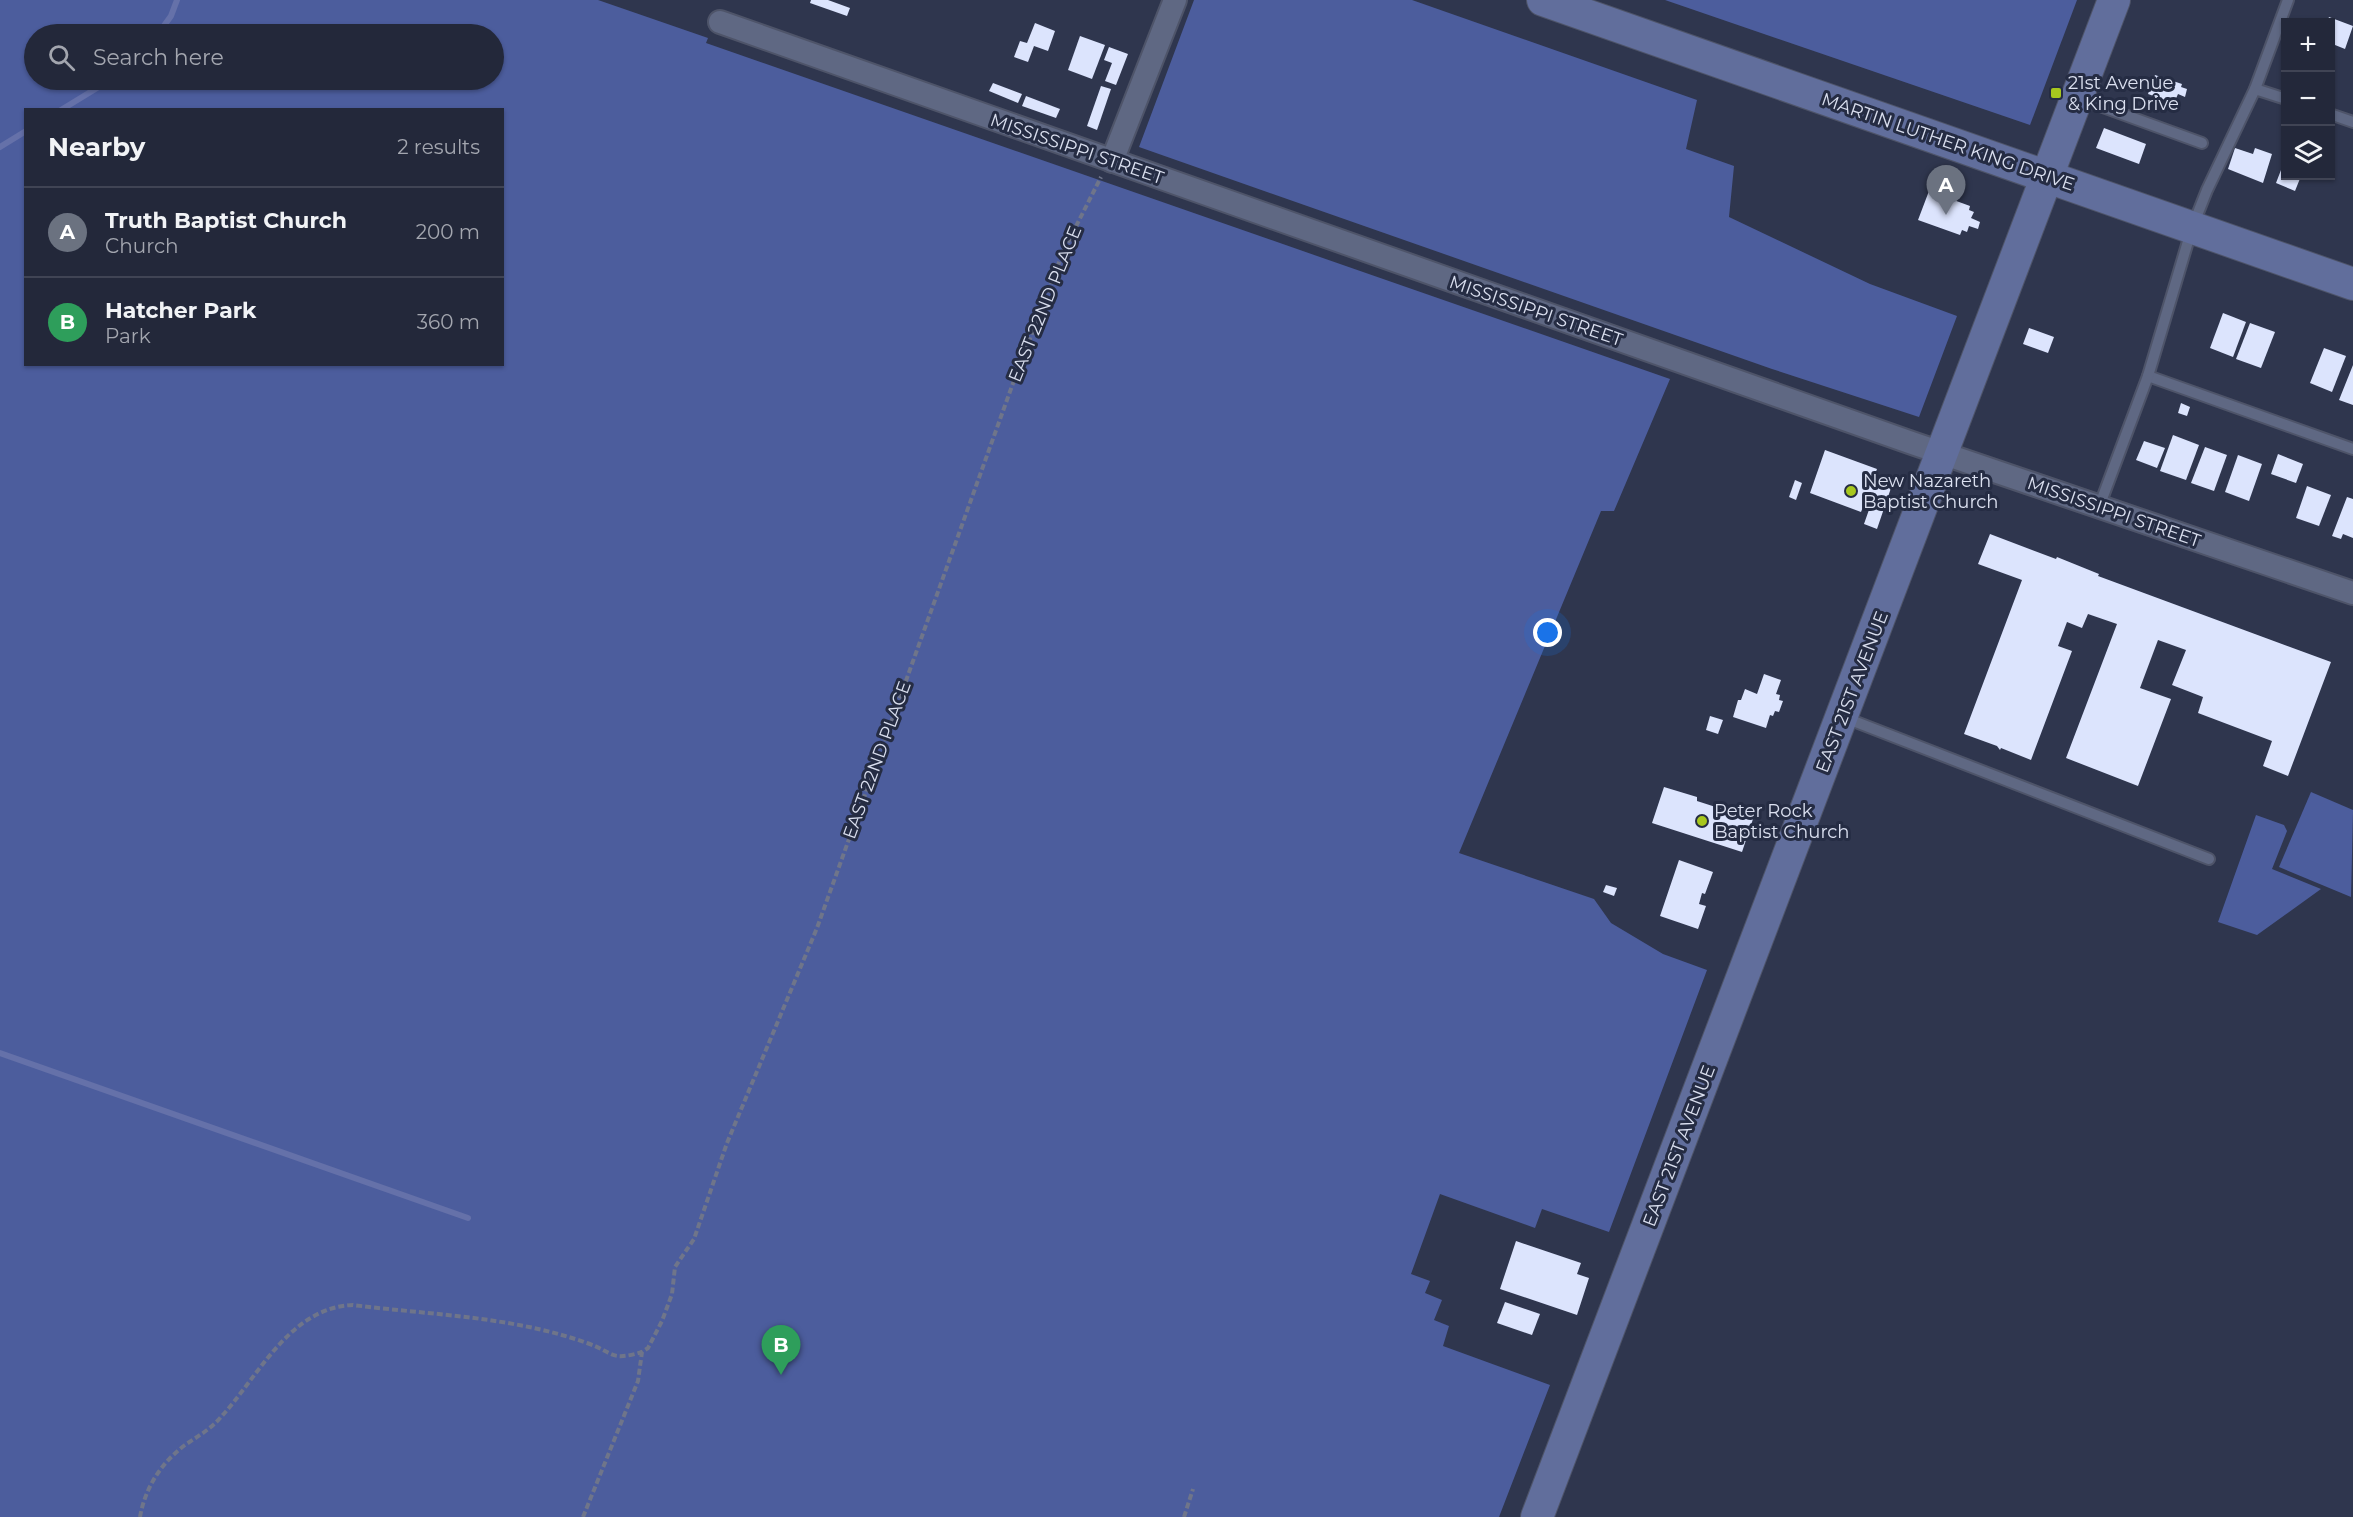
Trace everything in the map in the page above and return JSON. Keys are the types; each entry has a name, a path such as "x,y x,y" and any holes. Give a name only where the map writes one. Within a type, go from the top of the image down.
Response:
{"street":[{"path":"1112,162 1175,0"},
{"name":"MARTIN LUTHER KING DRIVE","path":"1543,0 2353,284"},
{"name":"EAST 21ST AVENUE","path":"1538,1517 2114,0"},
{"name":"MISSISSIPPI STREET","path":"720,22 1942,454 2353,593"}],"lane":[{"path":"2099,507 2148,376 2192,228 2206,189 2255,89 2288,0"},
{"path":"2255,89 2281,97"},
{"path":"2078,97 2202,143"},
{"path":"2335,115 2353,122"},
{"path":"2148,376 2353,449"},
{"path":"1843,717 2209,859"}],"path":[{"name":"EAST 22ND PLACE","path":"582,1517 638,1381 642,1352 648,1348 672,1294 675,1267 693,1239 731,1133 817,928 1012,386 1063,252 1100,180 1112,162"},
{"path":"140,1517 148,1489 162,1467 219,1420 280,1342 334,1307 353,1305 489,1319 588,1343 614,1357 642,1352"},
{"path":"1184,1517 1193,1489"}],"shaded area":[{"path":"0,0 598,0 708,38 706,43 1670,379 1614,511 1601,511 1459,853 1594,899 1611,923 1663,954 1707,970 1609,1232 1542,1209 1535,1228 1440,1194 1411,1274 1430,1281 1425,1293 1442,1300 1434,1320 1449,1326 1443,1346 1550,1385 1499,1517 0,1517"},
{"path":"1194,0 1412,0 1697,100 1686,149 1734,166 1729,217 1870,284 1957,316 1919,417 1772,369 1139,147"},
{"path":"1665,0 2077,0 2030,125"},
{"path":"2311,792 2353,810 2351,897 2279,867"},
{"path":"2256,815 2284,825 2287,831 2272,869 2321,889 2257,935 2218,922"}],"building":[{"path":"811,0 828,0 850,8 847,16 810,3"},
{"path":"2335,19 2353,26 2345,49 2335,45"},
{"path":"1035,23 1055,31 1048,51 1034,46 1028,62 1014,57 1020,41 1027,43"},
{"path":"1080,36 1105,45 1092,79 1068,70"},
{"path":"1109,47 1128,54 1116,85 1105,81 1112,63 1104,60"},
{"path":"2155,75 2182,84 2181,87 2187,89 2185,97 2178,94 2174,103 2148,94"},
{"path":"993,83 1022,94 1018,103 989,91"},
{"path":"1101,86 1111,89 1097,130 1087,126"},
{"path":"1026,96 1060,109 1056,118 1022,106"},
{"path":"2104,128 2146,144 2139,164 2096,148"},
{"path":"2235,148 2253,154 2255,148 2272,154 2263,183 2228,169"},
{"path":"2281,170 2281,180 2299,180 2295,191 2276,183"},
{"path":"1929,191 1970,206 1969,210 1974,212 1971,218 1980,222 1978,229 1969,226 1967,232 1962,230 1960,235 1918,220"},
{"path":"2223,313 2246,322 2233,357 2210,348"},
{"path":"2250,323 2275,332 2261,368 2236,359"},
{"path":"2029,328 2054,337 2048,353 2023,344"},
{"path":"2324,348 2346,356 2332,392 2310,383"},
{"path":"2353,365 2353,405 2339,400"},
{"path":"2181,403 2190,407 2187,416 2178,413"},
{"path":"2173,435 2199,445 2186,480 2160,471"},
{"path":"2144,441 2165,448 2157,468 2136,460"},
{"path":"2205,447 2227,455 2214,491 2191,483"},
{"name":"New Nazareth Baptist Church","path":"1825,450 1877,469 1872,482 1891,488 1877,529 1864,524 1871,504 1865,502 1861,512 1810,493"},
{"path":"2278,454 2303,464 2296,483 2271,474"},
{"path":"2238,455 2262,464 2249,501 2225,492"},
{"path":"1795,480 1802,483 1796,500 1789,497"},
{"path":"2307,486 2331,495 2319,526 2296,518"},
{"path":"2347,497 2353,499 2353,538 2343,534 2341,539 2332,536"},
{"path":"1990,534 2056,559 2057,557 2099,574 2098,576 2331,662 2288,776 2263,766 2272,741 2198,713 2203,697 2172,685 2186,650 2158,640 2140,688 2171,699 2138,786 2066,758 2117,624 2088,614 2082,628 2067,622 2058,646 2072,651 2031,760 2001,748 2000,750 1997,746 1964,734 2022,580 1978,564"},
{"path":"1764,674 1781,680 1776,694 1780,695 1779,700 1783,701 1779,712 1775,711 1773,716 1770,715 1766,728 1733,717 1738,700 1741,700 1745,689 1757,694"},
{"path":"1710,716 1723,720 1718,734 1706,730"},
{"name":"Peter Rock Baptist Church","path":"1664,787 1697,797 1697,801 1753,819 1742,852 1652,823"},
{"path":"1679,860 1713,872 1699,904 1706,906 1698,929 1660,916"},
{"path":"1606,885 1617,888 1614,896 1603,892"},
{"path":"1516,1241 1581,1263 1577,1274 1589,1278 1577,1315 1500,1289"},
{"path":"1505,1302 1540,1314 1532,1335 1497,1323"}],"waterway":[{"path":"165,24 177,0"},
{"path":"64,108 94,90"},
{"path":"0,147 24,132"},
{"path":"0,1053 468,1218"}],"place":[{"name":"21st Avenue & King Drive","path":"2056,93"},
{"name":"Truth Baptist Church","path":"1946,215"},
{"name":"New Nazareth Baptist Church","path":"1851,491"},
{"name":"Peter Rock Baptist Church","path":"1702,821"},
{"name":"Hatcher Park","path":"781,1375"}]}
